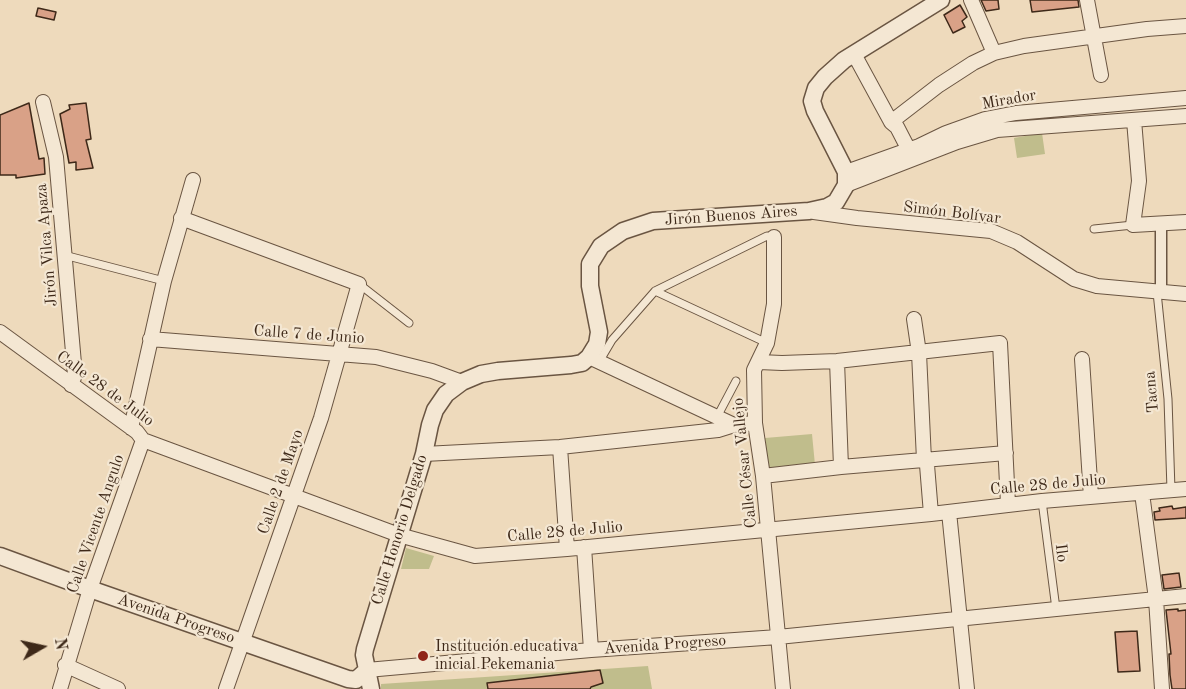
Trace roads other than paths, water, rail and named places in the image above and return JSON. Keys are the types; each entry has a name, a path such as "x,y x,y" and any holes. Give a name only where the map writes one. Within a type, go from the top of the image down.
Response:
{"street":[{"path":"846,179 815,111 812,101 816,88 825,77 854,54 941,0"},
{"path":"971,0 994,53"},
{"path":"1087,0 1101,75"},
{"path":"891,122 939,85 973,63 994,53 1024,46 1094,36 1186,26"},
{"path":"854,54 911,154"},
{"name":"Mirador","path":"846,179 911,154 971,123 1007,114 1186,98"},
{"name":"Jirón Vilca Apaza","path":"43,102 56,157 75,375 71,385"},
{"name":"Mirador","path":"911,154 997,130 1186,116"},
{"path":"1134,120 1139,181 1133,225 1186,222"},
{"name":"Jirón Buenos Aires","path":"594,359 599,332 588,269 596,252 617,234 638,224 653,221 809,211 832,205 840,198 846,179"},
{"path":"131,428 164,281 193,180"},
{"name":"Simón Bolívar","path":"809,211 992,231 1017,242 1074,279 1097,286 1186,294"},
{"path":"181,218 360,284"},
{"path":"1156,292 1161,286 1161,223"},
{"name":"Calle César Vallejo","path":"774,237 774,304 767,343 754,370 755,423 763,476 783,689"},
{"name":"Calle 2 de Mayo","path":"226,689 321,418 360,284"},
{"path":"914,319 919,353 924,459 927,465 931,514"},
{"name":"Calle 28 de Julio","path":"0,332 137,432 143,440 399,535 475,556 1186,489"},
{"name":"Calle 7 de Junio","path":"150,339 376,357 432,371 462,382"},
{"path":"759,362 837,360 1000,343 1008,504"},
{"path":"462,382 474,376 498,371 577,364 594,359 734,425"},
{"path":"1082,359 1091,497"},
{"path":"837,360 841,467"},
{"name":"Calle Honorio Delgado","path":"370,689 365,649 424,454 435,410 446,394 462,382"},
{"path":"424,454 560,447 718,430 734,425 755,423"},
{"name":"Calle Vicente Angulo","path":"60,689 65,665 90,590 143,440"},
{"path":"560,447 567,549"},
{"path":"763,476 1006,453"},
{"path":"1142,493 1156,599 1161,689"},
{"path":"949,512 967,689"},
{"path":"584,547 591,650"},
{"name":"Avenida Progreso","path":"0,556 90,590 352,680 356,680 367,670 591,650 778,637 1186,596"},
{"path":"65,665 118,689"}],"lane":[{"path":"1094,229 1133,225"},
{"path":"594,359 655,291 766,236 774,237"},
{"path":"64,255 164,281"},
{"path":"360,284 409,323"},
{"path":"655,291 767,343"},
{"name":"Tacna","path":"1156,292 1168,399 1171,490"},
{"path":"717,417 736,381"},
{"name":"Ilo","path":"1041,501 1056,609"}],"place":[{"name":"Institución educativa inicial Pekemania","path":"423,656"}]}
